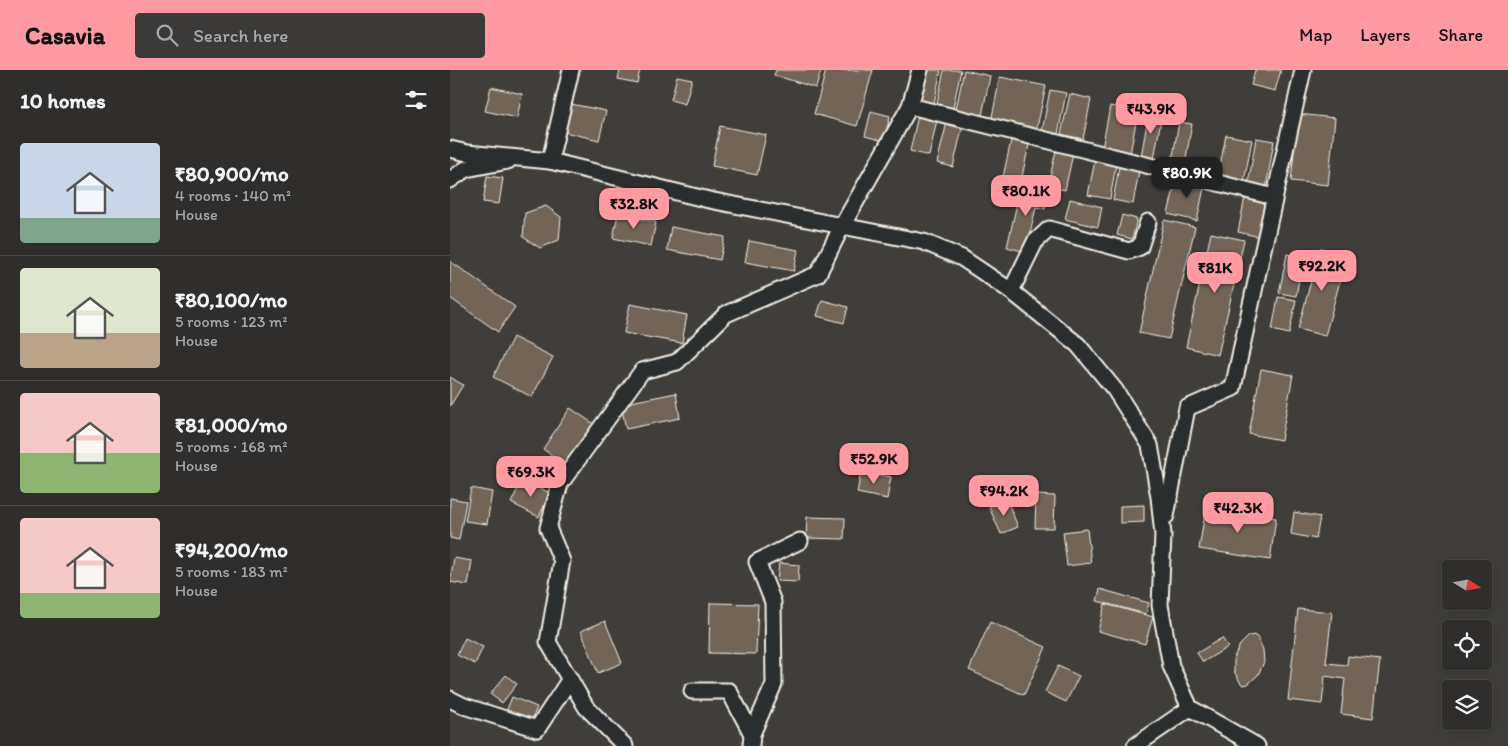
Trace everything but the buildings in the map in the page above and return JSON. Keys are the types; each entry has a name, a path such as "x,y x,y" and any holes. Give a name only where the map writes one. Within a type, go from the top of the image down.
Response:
{"street":[{"path":"550,161 571,70"},
{"path":"625,746 586,707 548,642 562,561 548,528 560,484 642,371 677,362 726,314 818,274 842,226 910,106 920,70"},
{"path":"1163,536 1187,408 1233,388 1274,197 1304,70"},
{"path":"910,106 1274,197"},
{"path":"450,149 550,161 709,200 924,242 962,258 1012,291 1078,345 1115,390 1150,445 1160,497 1163,536 1160,605 1171,666 1190,708 1257,746"},
{"path":"450,180 466,169 524,158"},
{"path":"1012,291 1035,242 1049,228 1129,251 1140,247 1148,222"},
{"path":"752,740 774,684 773,602 757,562 800,541"},
{"path":"450,698 464,706 537,729 570,679"},
{"path":"692,691 729,691 752,740"},
{"path":"1135,746 1190,708"}]}
